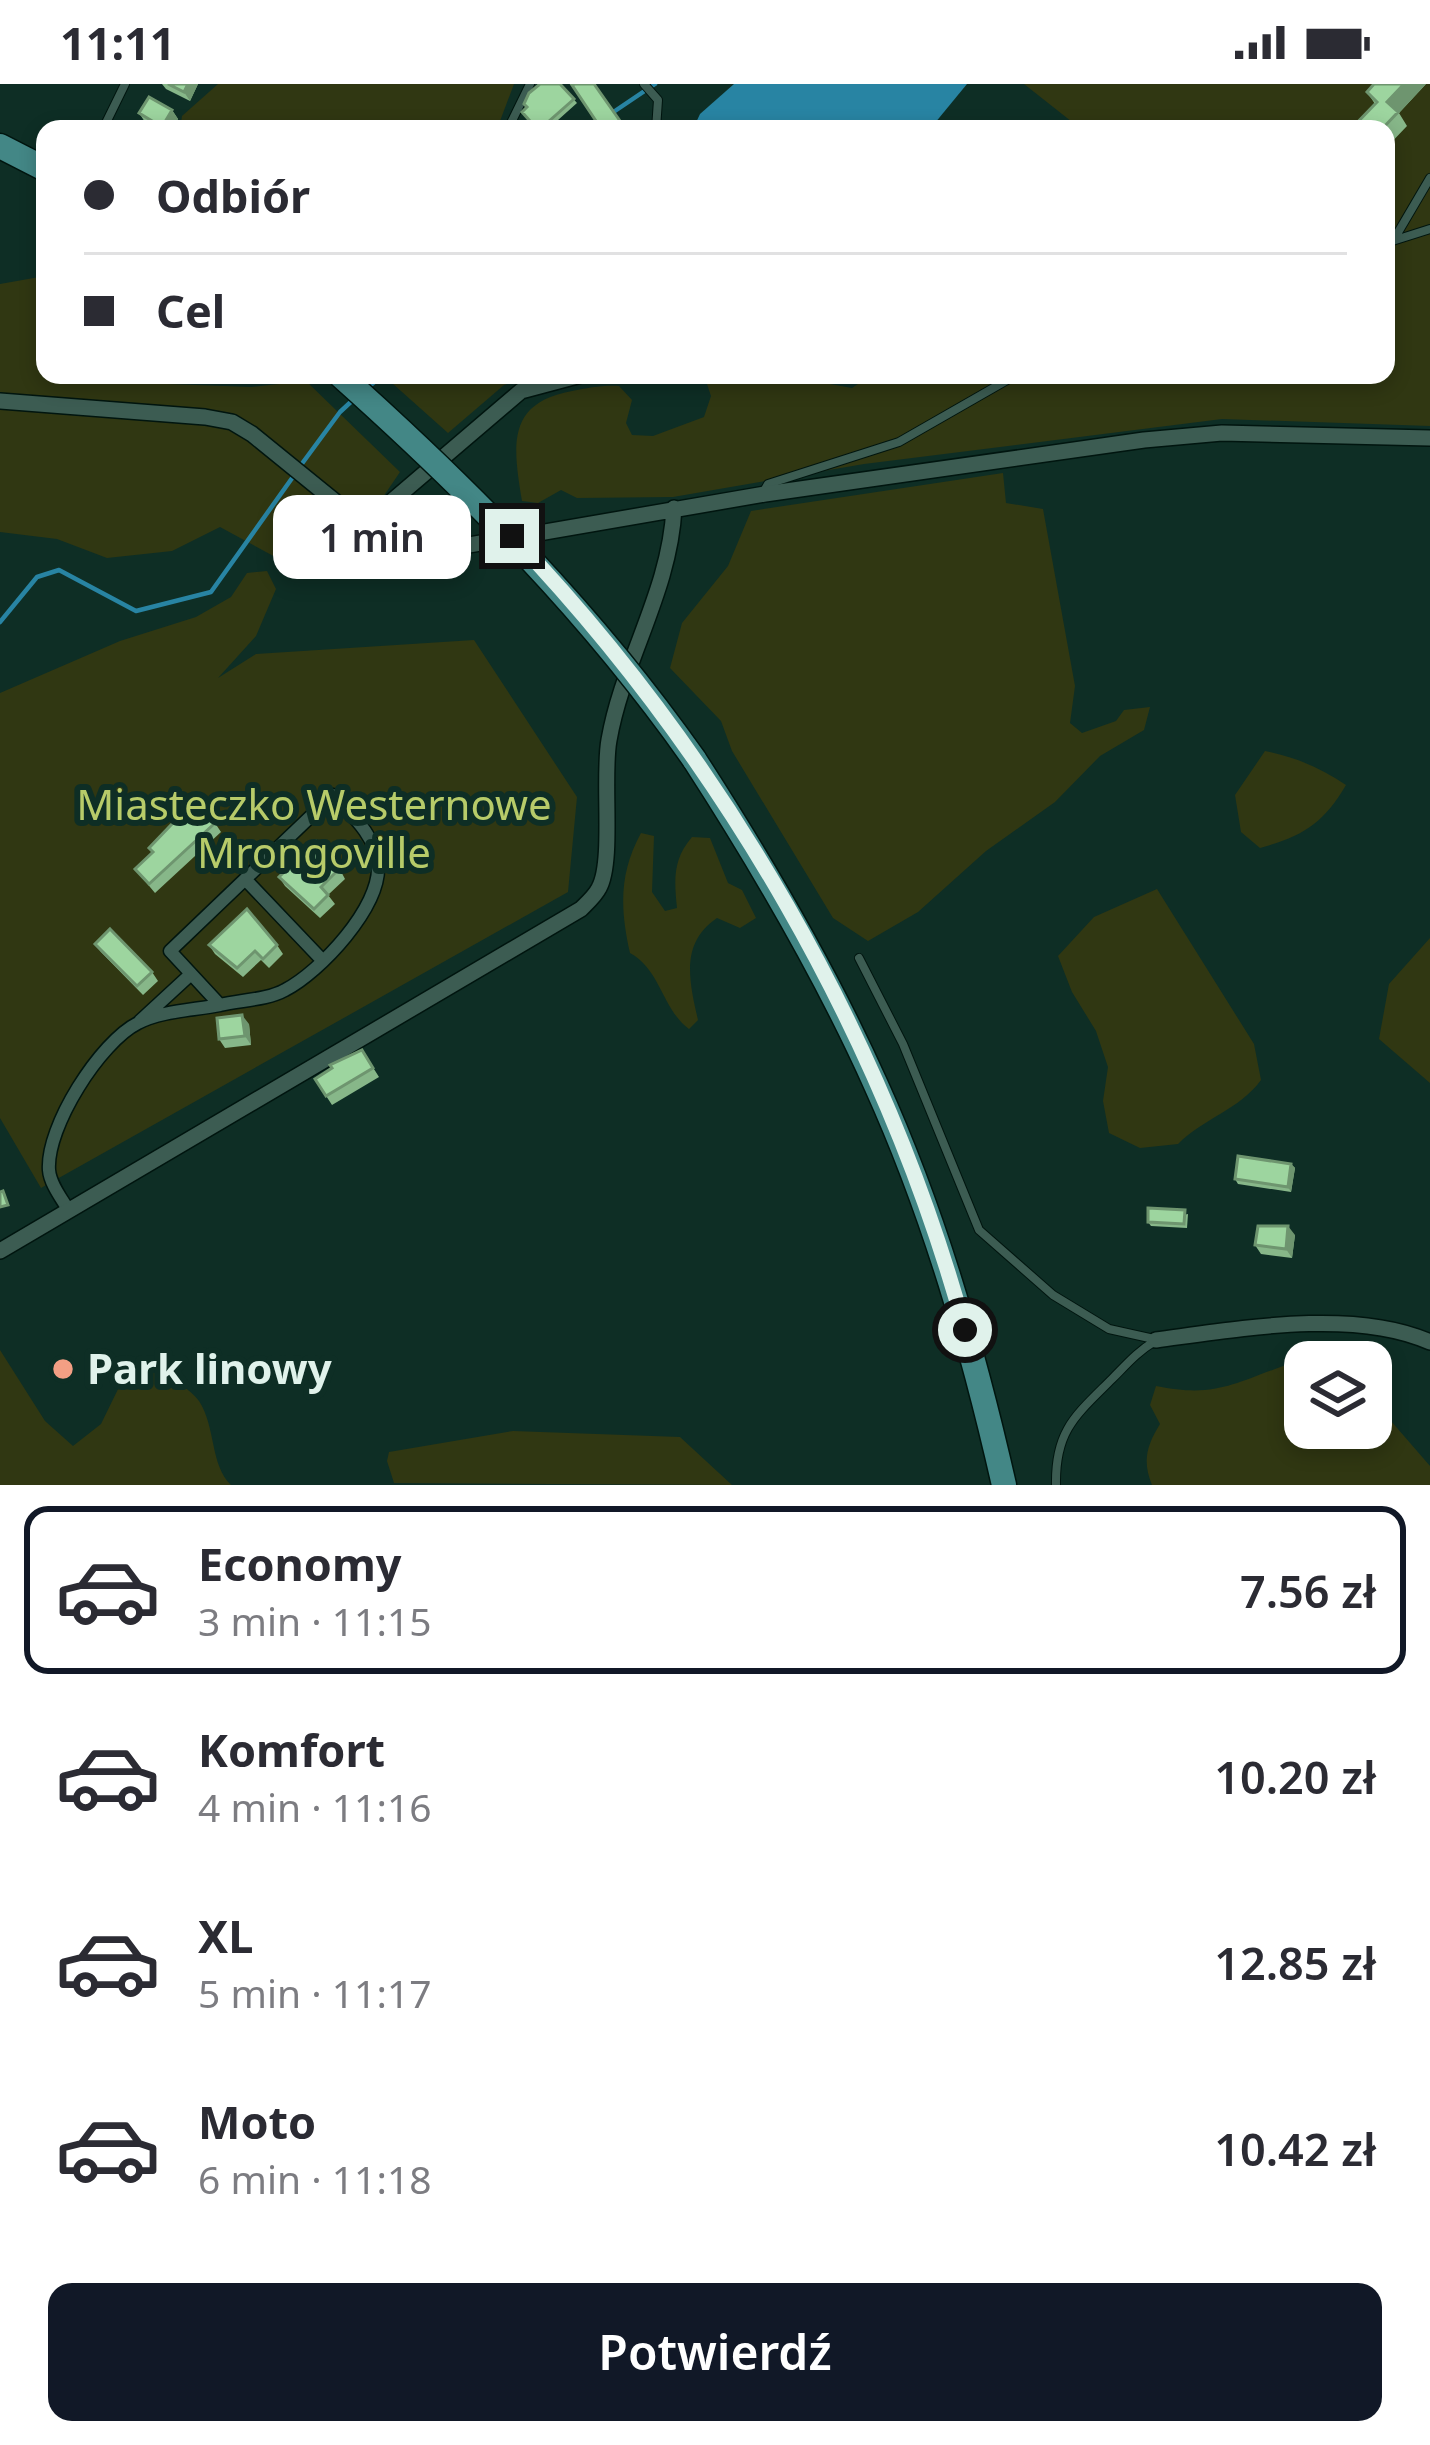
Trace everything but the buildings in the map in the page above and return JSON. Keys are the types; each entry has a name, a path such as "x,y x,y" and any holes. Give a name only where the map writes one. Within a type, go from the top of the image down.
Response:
{"main road":[{"path":"0,146 36,164"},
{"path":"350,384 432,457 538,563 635,677 694,759 796,925 877,1086 956,1298 1004,1485"}],"street":[{"path":"364,525 520,391 547,384"},
{"path":"0,401 232,422 364,525 405,543 446,549 575,524 1040,453 1222,433 1430,438"},
{"path":"0,1251 581,909 598,891 604,870 607,746 615,708 669,558 674,508"},
{"path":"139,1022 283,992 323,961 363,915 379,867 368,834 333,795 170,951 220,1005"},
{"path":"245,879 323,961"},
{"path":"69,1211 49,1175 50,1146 68,1105 107,1048 191,974"},
{"path":"1156,1340 1360,1322 1430,1342"}],"lane":[{"path":"108,120 125,84"},
{"path":"512,120 530,84"},
{"path":"644,84 658,100 657,120"},
{"path":"1395,233 1430,178"},
{"path":"1395,240 1430,229"},
{"path":"765,494 768,484 899,442 1000,384"},
{"path":"859,958 903,1044 979,1230 1053,1294 1108,1329 1156,1340"},
{"path":"1056,1485 1059,1448 1073,1417 1132,1355 1156,1340"}],"green space":[{"path":"218,84 514,84 500,120 181,120"},
{"path":"1024,84 1430,84 1430,426 1222,419 864,464 673,497 577,498 561,490 538,503 522,501 516,445 525,417 551,397 595,387 619,386 632,400 626,423 632,435 653,436 704,417 711,396 707,384 852,388 858,384 1395,384 1395,120 1070,120"},
{"path":"36,278 36,384 309,384 400,472 383,497 344,528 313,522 290,565 220,527 172,551 107,558 57,539 0,532 0,284"},
{"path":"393,384 507,384 504,385 448,433"},
{"path":"1003,473 1006,503 1043,509 1075,686 1070,723 1082,733 1116,721 1124,710 1150,707 1144,730 1100,756 1055,802 986,851 918,912 868,941 833,918 732,751 721,721 670,668 682,623 728,566 751,511"},
{"name":"Miasteczko Westernowe Mrongoville","path":"267,571 276,589 256,636 218,678 256,654 474,640 577,797 568,892 41,1188 0,1118 0,693 120,641 196,617 231,597 247,573"},
{"path":"1265,751 1307,764 1346,785 1310,827 1260,848 1241,832 1235,795"},
{"path":"641,833 654,836 652,892 665,911 677,908 676,870 681,853 692,837 710,838 728,883 742,890 756,918 740,928 717,918 697,939 690,977 698,1020 689,1029 648,969 630,953 624,892"},
{"path":"1157,889 1254,1044 1261,1080 1178,1144 1140,1148 1109,1133 1103,1101 1108,1067 1096,1031 1072,992 1058,956 1094,917"},
{"path":"1430,938 1430,1083 1379,1039 1389,984"},
{"path":"0,1350 45,1421 73,1446 101,1424 122,1381 160,1369 199,1401 220,1467 231,1485 0,1485"},
{"path":"1284,1366 1284,1449 1392,1449 1392,1422 1430,1466 1430,1485 1152,1485 1147,1461 1160,1424 1150,1405 1156,1386 1196,1390"},
{"path":"513,1431 680,1437 732,1485 394,1483 389,1452"}],"water":[{"path":"734,84 967,84 937,120 697,120"}],"waterway":[{"path":"609,115 655,84"},
{"path":"367,388 372,384"},
{"path":"301,465 354,399"},
{"path":"0,622 37,577 59,570 136,611 211,592 295,474"}],"place":[{"name":"Park linowy","path":"63,1369"}],"route":[{"path":"512,536 635,677 694,759 796,925 877,1086 965,1330"}]}
